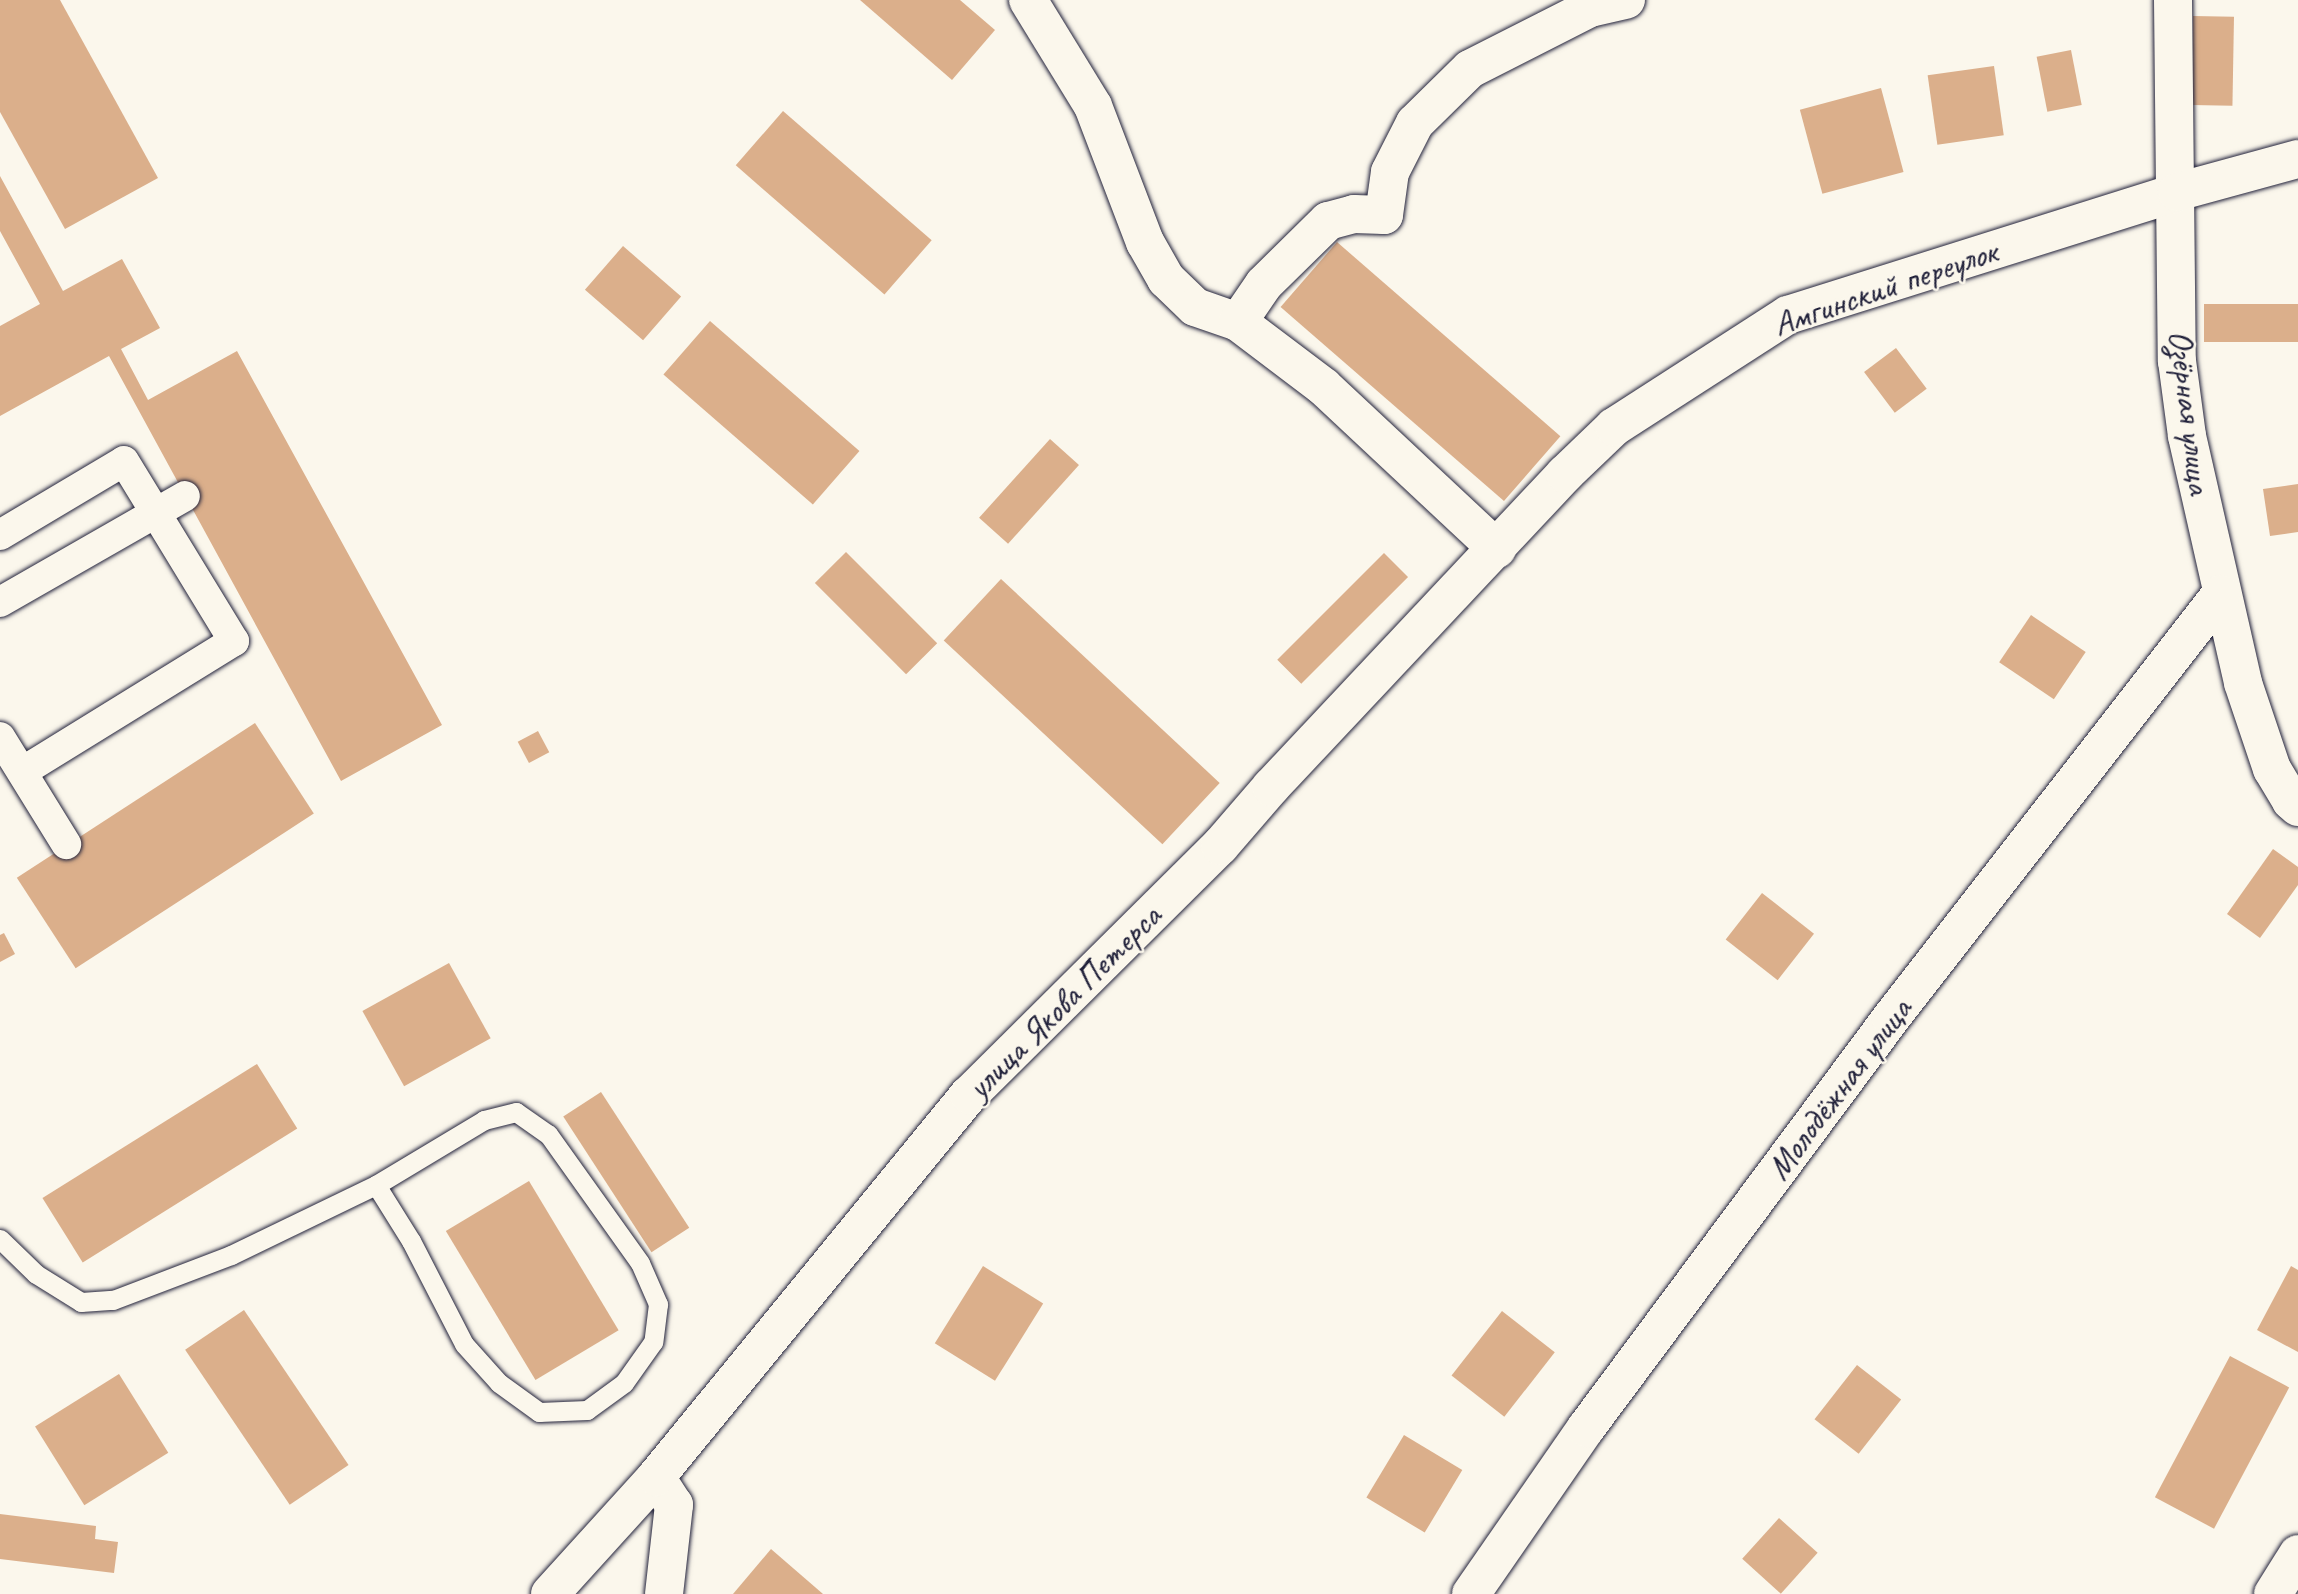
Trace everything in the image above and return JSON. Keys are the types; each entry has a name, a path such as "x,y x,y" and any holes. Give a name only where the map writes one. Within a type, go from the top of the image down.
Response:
{"street":[{"path":"1028,0 1093,106 1144,242 1166,279 1195,307 1238,322 1324,387 1497,549"},
{"path":"1238,322 1264,284 1328,222 1354,214 1384,215 1390,172 1415,123 1470,69 1590,8 1626,0"},
{"name":"Озёрная улица","path":"2173,0 2177,361 2187,436 2243,683 2272,769 2291,802 2298,807"},
{"name":"Амгинский переулок","path":"1497,549 1565,474 1614,427 1788,314 2177,192 2298,159"},
{"path":"0,535 124,461 234,641 22,772"},
{"path":"0,602 185,496"},
{"name":"улица Якова Петерса","path":"550,1594 656,1477 969,1095 1220,846 1271,787 1497,549"},
{"name":"Молодёжная улица","path":"1471,1594 1586,1428 1874,1041 2221,594"},
{"path":"0,737 66,844"},
{"path":"656,1477 674,1505 664,1594"},
{"path":"2273,1594 2298,1554"}],"lane":[{"path":"0,1239 36,1274 81,1302 113,1300 231,1255 376,1185 484,1120 516,1112 548,1134 640,1263 659,1304 653,1342 624,1383 587,1410 539,1412 499,1382 464,1344 411,1241 376,1185"}],"building":[{"path":"0,0 60,0 158,178 65,229 0,112"},
{"path":"860,0 960,0 995,30 952,80"},
{"path":"2193,16 2234,17 2232,106 2191,105"},
{"path":"2071,50 2082,105 2047,112 2037,57"},
{"path":"1994,66 2004,135 1937,145 1928,75"},
{"path":"1881,88 1904,172 1822,194 1800,110"},
{"path":"783,111 932,240 884,295 736,165"},
{"path":"0,176 63,291 122,259 160,328 121,349 148,400 237,351 442,725 341,781 109,356 0,416 0,326 40,304 0,231"},
{"path":"1337,242 1560,436 1504,501 1281,307"},
{"path":"623,246 681,297 643,340 585,290"},
{"path":"2204,304 2298,304 2298,342 2204,342"},
{"path":"710,321 859,451 813,504 663,375"},
{"path":"1896,348 1927,389 1895,413 1864,372"},
{"path":"1050,439 1079,465 1008,544 979,518"},
{"path":"2298,484 2298,532 2270,536 2263,489"},
{"path":"846,552 937,643 906,674 815,583"},
{"path":"1384,553 1408,577 1301,684 1277,660"},
{"path":"1001,579 1220,783 1162,844 944,640"},
{"path":"2031,615 2086,652 2054,699 1999,662"},
{"path":"255,723 314,814 76,968 17,878"},
{"path":"538,731 549,752 529,763 518,742"},
{"path":"2273,849 2298,867 2298,885 2260,938 2227,914"},
{"path":"1762,893 1814,934 1778,980 1726,939"},
{"path":"4,933 15,954 0,962 0,935"},
{"path":"449,963 491,1038 404,1086 362,1011"},
{"path":"257,1064 297,1128 83,1263 42,1198"},
{"path":"601,1092 689,1228 651,1252 563,1117"},
{"path":"529,1181 619,1330 535,1380 446,1231"},
{"path":"983,1266 1043,1304 995,1381 935,1343"},
{"path":"2291,1266 2298,1270 2298,1352 2257,1330"},
{"path":"244,1310 349,1465 290,1505 185,1350"},
{"path":"1502,1311 1555,1352 1504,1417 1452,1376"},
{"path":"2230,1356 2289,1387 2214,1529 2155,1497"},
{"path":"1857,1365 1901,1399 1859,1454 1815,1419"},
{"path":"119,1374 168,1453 84,1505 35,1426"},
{"path":"1404,1435 1462,1470 1425,1533 1366,1498"},
{"path":"0,1514 96,1526 95,1539 118,1542 114,1573 0,1559"},
{"path":"1779,1518 1818,1553 1781,1594 1742,1559"},
{"path":"771,1549 823,1594 733,1594"}]}
